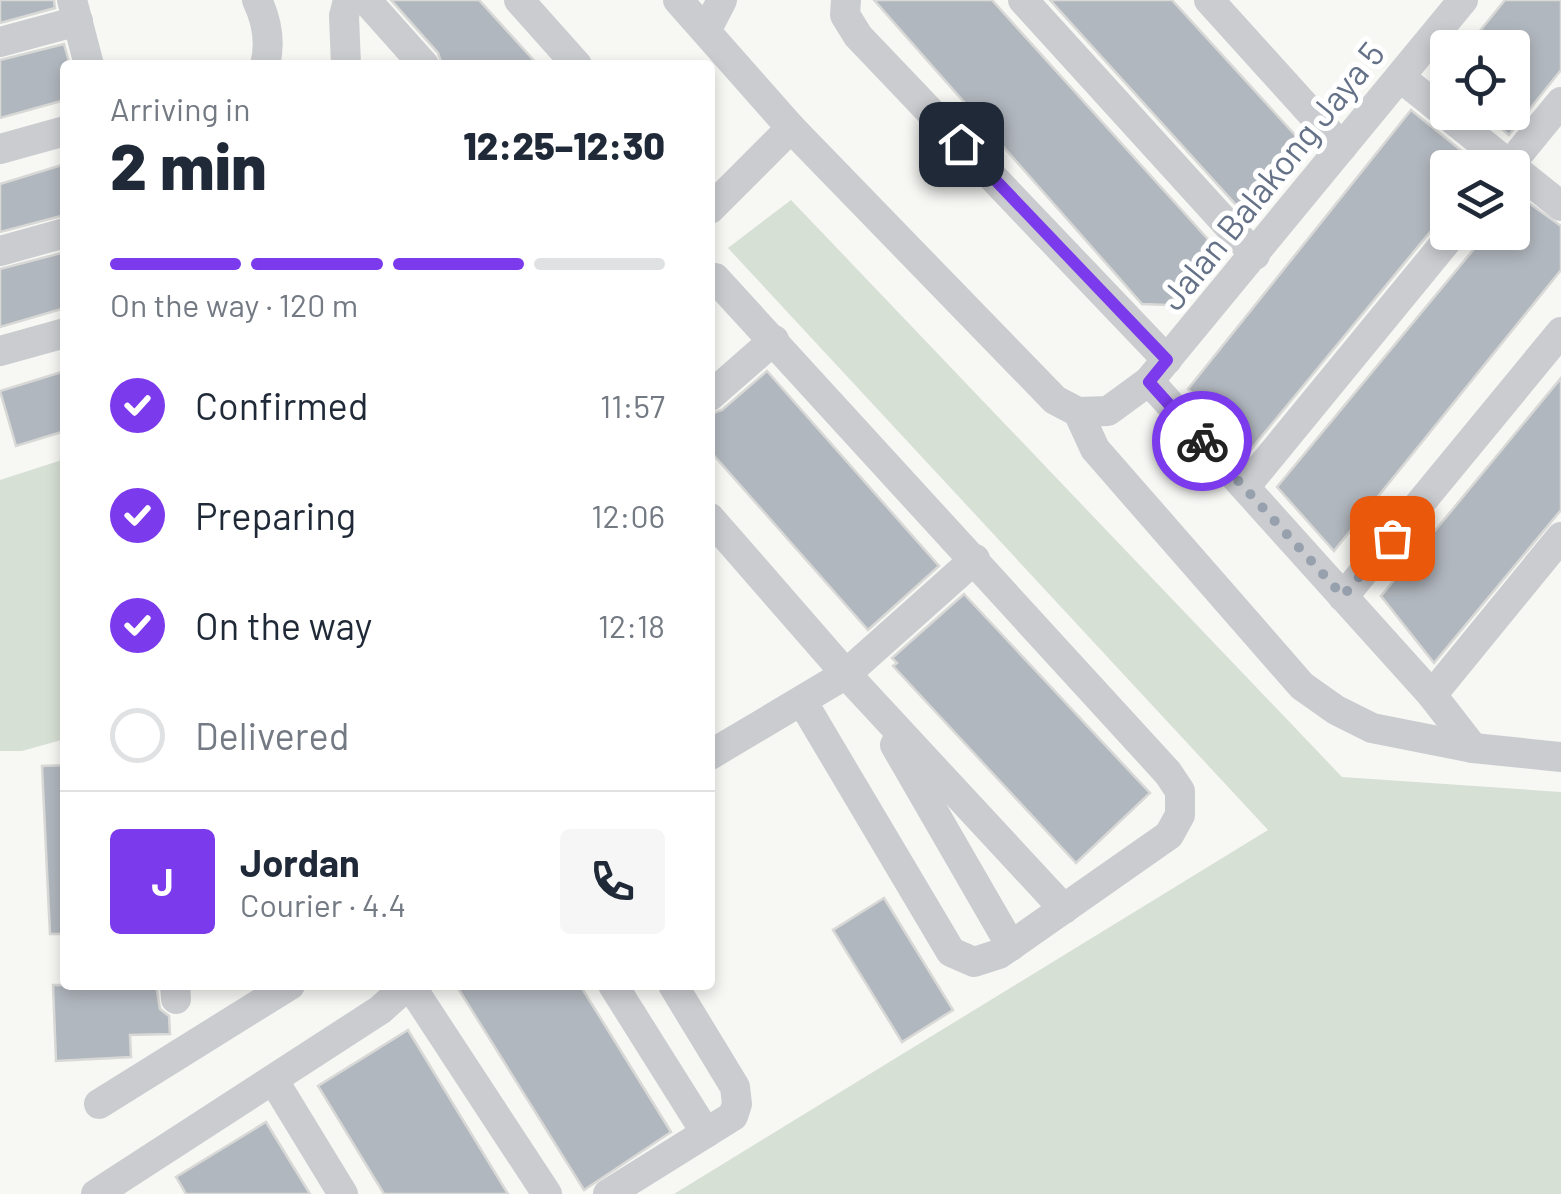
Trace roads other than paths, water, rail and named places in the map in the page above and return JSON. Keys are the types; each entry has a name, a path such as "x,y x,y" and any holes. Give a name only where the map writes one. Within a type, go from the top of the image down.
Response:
{"street":[{"path":"256,0 266,18 266,60"},
{"path":"346,60 344,16 348,0"},
{"path":"366,0 420,60"},
{"path":"519,0 573,60"},
{"path":"678,0 790,128 1055,400 1078,412 1095,449 1302,686 1336,710 1372,728 1473,748 1561,757"},
{"path":"706,30 722,0"},
{"path":"1023,0 1255,255"},
{"path":"1209,0 1342,147"},
{"name":"Jalan Balakong Jaya 5","path":"1078,412 1108,411 1158,371 1463,0"},
{"path":"846,8 858,36 1158,371 1245,487 1432,695 1473,748"},
{"path":"0,42 75,11 88,60"},
{"path":"1400,76 1490,150"},
{"path":"1522,150 1561,102"},
{"path":"715,204 790,128"},
{"path":"0,149 60,133"},
{"path":"1530,182 1561,206"},
{"path":"0,251 60,233"},
{"path":"1245,487 1439,250"},
{"path":"715,278 1168,773 1180,790 1180,815 1169,835 1010,946 974,962 951,952 802,700"},
{"path":"1343,596 1561,332"},
{"path":"0,351 60,334"},
{"path":"715,392 774,340"},
{"path":"715,524 846,674 1064,909"},
{"path":"1432,695 1561,537"},
{"path":"715,752 846,674 975,559"},
{"path":"868,698 1010,946"},
{"path":"100,1104 282,990"},
{"path":"96,1194 139,1182 274,1080 380,1010 403,990"},
{"path":"412,990 547,1194"},
{"path":"616,990 706,1132"},
{"path":"608,1194 733,1116 737,1104 735,1087 676,990"},
{"path":"274,1080 343,1194"}]}
